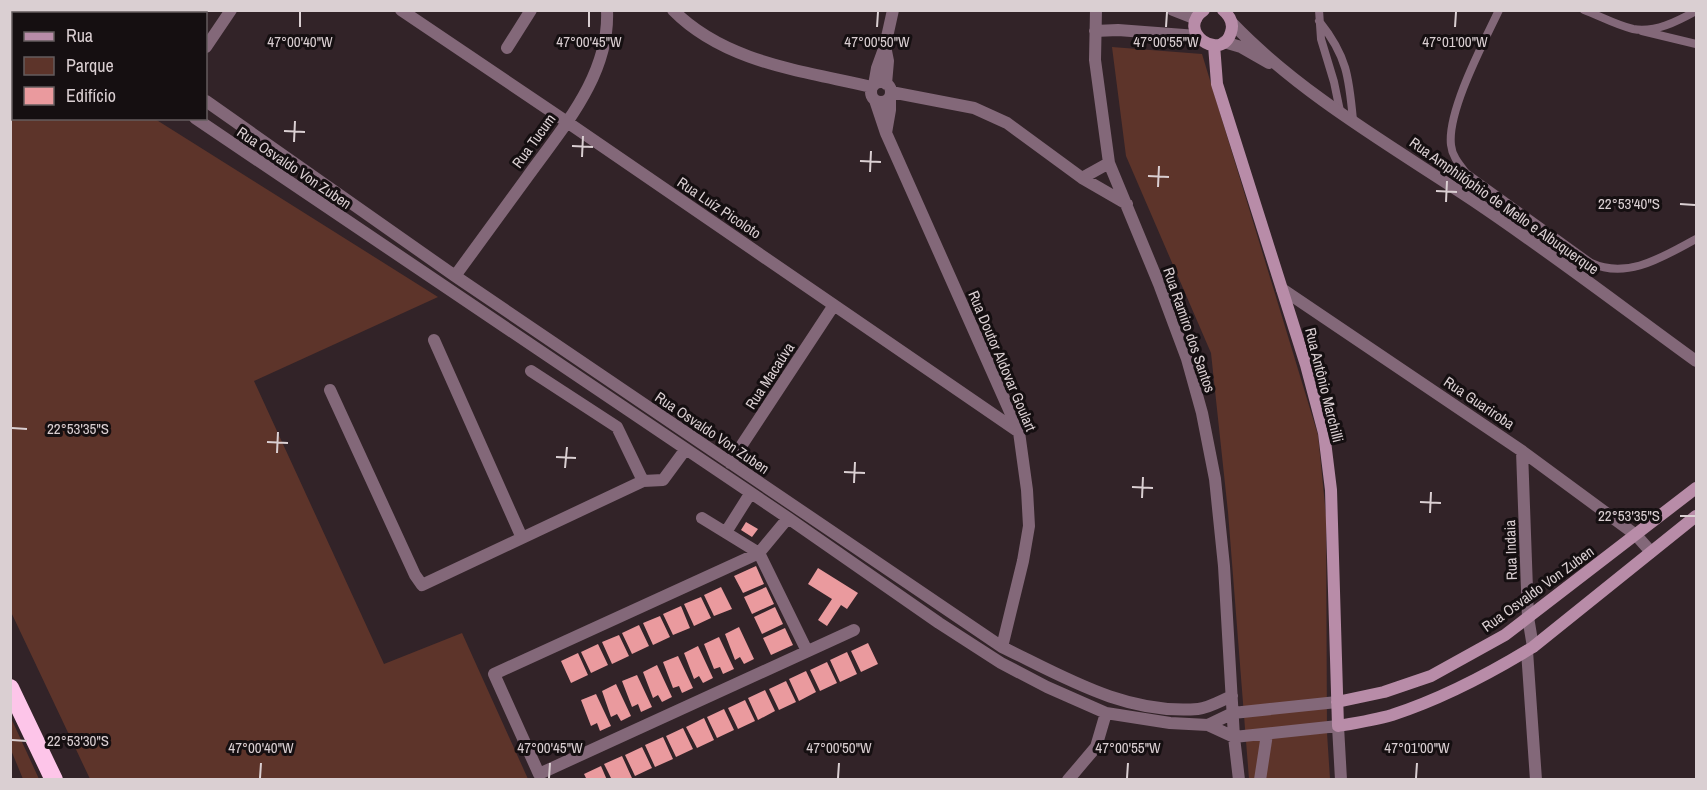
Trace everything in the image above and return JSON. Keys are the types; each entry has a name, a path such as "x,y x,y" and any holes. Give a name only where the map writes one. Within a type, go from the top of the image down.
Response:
{"highway":[{"path":"10,688 54,780"}],"street":[{"path":"207,46 231,10"},
{"name":"Rua Luíz Picoloto","path":"401,10 1019,432"},
{"path":"507,48 531,10"},
{"name":"Rua Tucum","path":"455,276 581,102 599,62 608,20 607,10"},
{"path":"673,10 687,24 705,36 741,55 974,108 1007,123 1082,178 1127,204"},
{"path":"886,133 890,110 883,89 888,61 885,46 893,10"},
{"name":"Rua Ramiro dos Santos","path":"1096,10 1095,60 1109,163 1187,359 1202,413 1215,479 1224,566 1234,737 1239,780"},
{"path":"1173,10 1198,13 1194,28 1197,36 1207,44 1219,44 1231,33 1232,22 1224,11"},
{"name":"Rua Amphilóphio de Mello e Albuquerque","path":"1232,22 1293,77 1481,206 1696,361"},
{"path":"1095,31 1118,30 1197,36"},
{"name":"Rua Amphilóphio de Mello e Albuquerque","path":"1219,44 1241,47 1293,77"},
{"name":"Rua Antônio Marchilli","path":"1219,44 1217,84 1306,364 1324,433 1331,490 1341,780"},
{"name":"Rua Doutor Aldovar Goulart","path":"883,89 872,97 886,133 1019,432 1027,490 1029,526 1002,647"},
{"name":"Rua Osvaldo Von Zuben","path":"207,102 455,276 1002,647 1076,683 1126,703 1200,709 1232,696"},
{"name":"Rua Osvaldo Von Zuben","path":"198,120 788,518 939,623 1001,663 1047,687 1106,713 1170,723 1208,725 1234,737 1338,726 1390,715 1440,696 1530,649 1696,516"},
{"path":"1082,178 1109,163"},
{"name":"Rua Guariroba","path":"1282,289 1522,451 1636,536 1651,552"},
{"name":"Rua Macaúva","path":"730,463 834,305"},
{"path":"434,340 522,538"},
{"path":"531,371 617,427 643,481"},
{"path":"330,390 422,585 643,481 663,480 685,450"},
{"name":"Rua Indaia","path":"1522,451 1536,780"},
{"name":"Rua Osvaldo Von Zuben","path":"1208,725 1233,713 1337,702 1384,692 1431,676 1505,635 1696,488"},
{"path":"726,532 750,494"},
{"path":"702,518 759,553 807,651"},
{"path":"788,518 759,553 494,674 539,774 854,630"},
{"path":"1068,780 1096,747 1106,713"},
{"path":"1260,780 1267,734"}],"lane":[{"path":"1319,10 1321,39 1340,111"},
{"path":"1499,10 1478,52 1451,129 1451,147 1455,159 1466,173 1591,263 1603,269 1616,270 1650,263 1696,238"},
{"path":"1584,10 1635,29 1696,44"},
{"path":"1635,29 1659,27 1678,21 1696,11"},
{"path":"1319,21 1341,51 1349,77 1353,120"}],"green space":[{"path":"11,27 12,120 157,120 438,297 254,381 384,664 462,633 528,779 90,779 11,612"},
{"path":"1112,47 1202,54 1318,435 1326,515 1327,733 1330,779 1249,779 1228,512 1211,353 1126,156"},
{"path":"11,718 39,779 23,779 11,750"}],"building":[{"path":"746,522 758,529 752,537 741,530"},
{"path":"756,566 764,584 743,593 734,576"},
{"path":"818,568 858,593 847,609 841,605 827,626 818,620 832,599 808,584"},
{"path":"721,587 732,609 714,616 704,595"},
{"path":"766,587 774,604 752,614 744,597"},
{"path":"701,597 711,618 694,626 684,604"},
{"path":"681,606 690,628 673,635 663,614"},
{"path":"775,607 783,624 762,634 754,617"},
{"path":"660,616 670,637 653,645 643,623"},
{"path":"639,625 649,646 632,654 622,633"},
{"path":"739,627 754,659 744,664 740,657 735,660 725,634"},
{"path":"785,628 793,645 771,655 763,638"},
{"path":"619,635 629,656 612,664 602,642"},
{"path":"719,637 734,669 723,674 720,667 714,669 704,644"},
{"path":"868,643 878,664 861,672 851,651"},
{"path":"598,644 608,665 591,673 581,652"},
{"path":"698,646 713,678 703,683 699,676 694,679 684,653"},
{"path":"847,652 857,674 840,682 830,660"},
{"path":"578,653 588,675 571,683 561,661"},
{"path":"678,656 693,688 682,693 679,686 673,688 663,662"},
{"path":"827,662 837,683 820,691 810,670"},
{"path":"657,665 672,697 662,702 658,695 653,698 643,672"},
{"path":"806,671 816,692 799,701 789,679"},
{"path":"637,675 652,707 641,712 638,704 632,707 622,681"},
{"path":"786,681 796,702 779,710 769,689"},
{"path":"616,684 631,716 621,721 617,714 611,717 602,691"},
{"path":"765,690 775,711 758,720 748,698"},
{"path":"596,694 611,726 600,731 597,723 591,726 581,700"},
{"path":"745,700 755,721 738,729 728,708"},
{"path":"724,709 734,730 717,738 707,717"},
{"path":"704,718 714,740 697,748 686,727"},
{"path":"683,728 693,749 676,757 666,736"},
{"path":"663,737 673,759 655,767 645,745"},
{"path":"642,747 652,768 635,776 625,755"},
{"path":"622,756 632,778 612,780 604,764"},
{"path":"601,766 607,780 587,780 584,774"}]}
